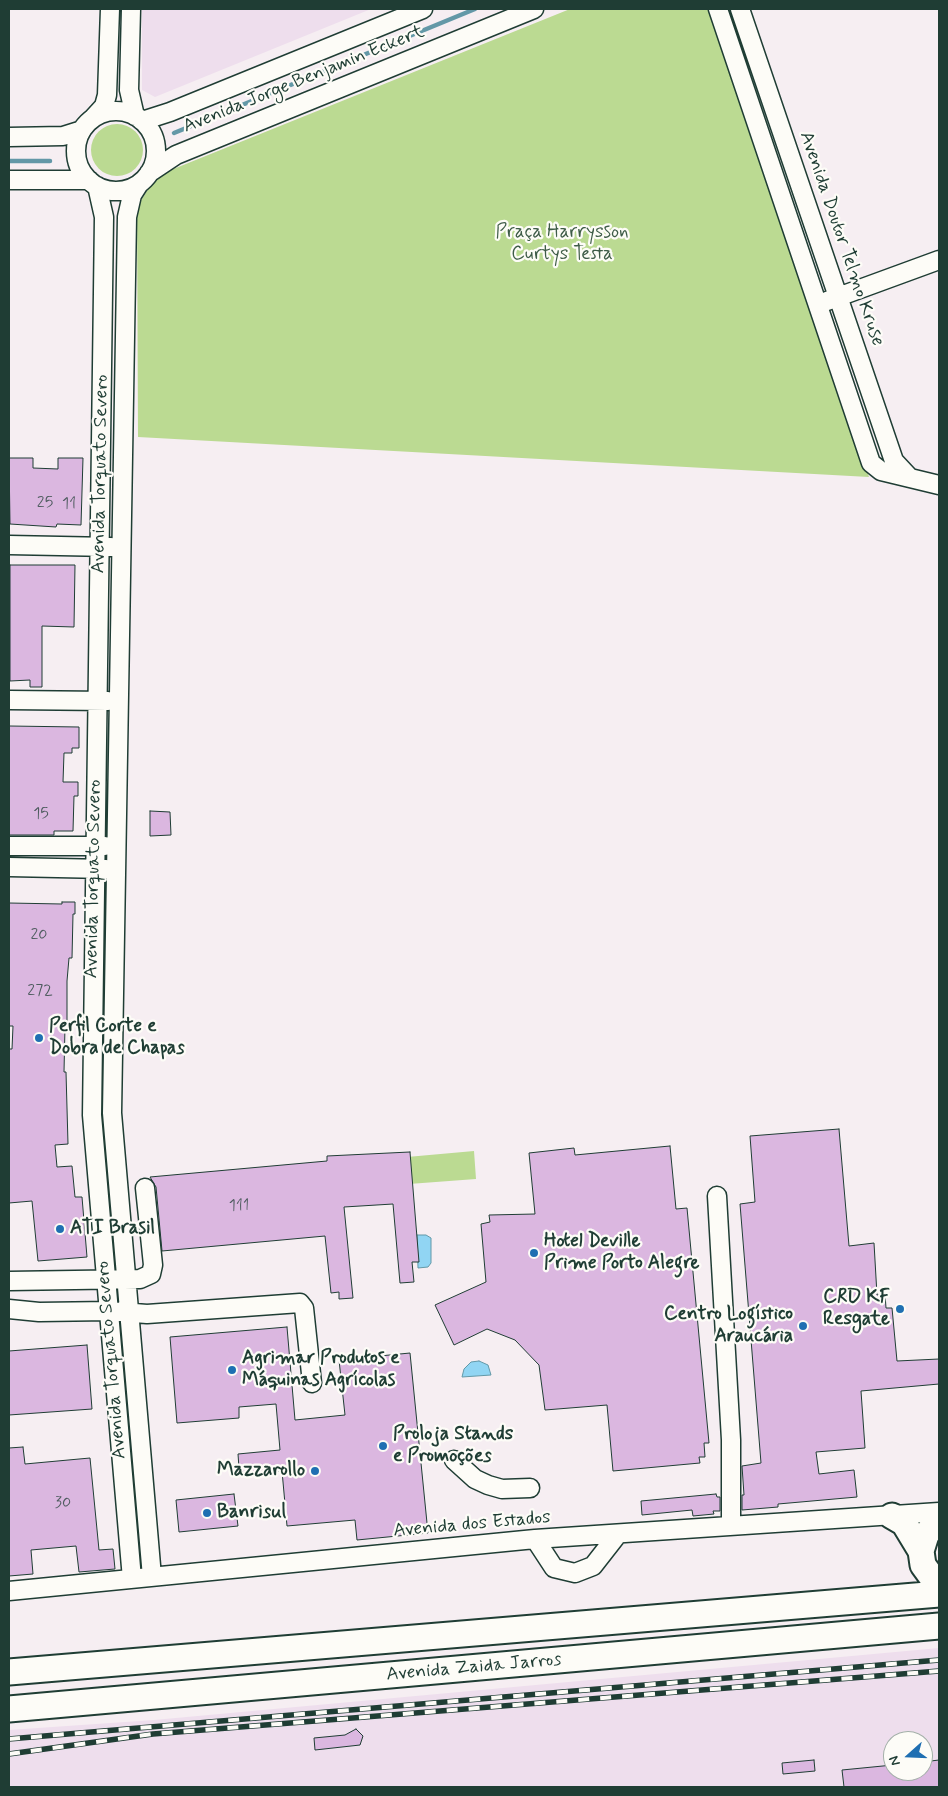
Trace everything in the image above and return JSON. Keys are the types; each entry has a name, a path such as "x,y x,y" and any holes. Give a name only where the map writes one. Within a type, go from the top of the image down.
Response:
{"highway":[{"path":"892,1516 904,1523 921,1551 923,1565 931,1576 939,1580"},
{"path":"921,1551 926,1535 939,1518"},
{"name":"Avenida Zaida Jarros","path":"9,1672 939,1594"},
{"name":"Avenida Zaida Jarros","path":"9,1709 939,1626"}],"street":[{"path":"93,183 81,170 76,156 77,143 88,124 104,106 107,95 110,9"},
{"path":"9,180 93,183 118,191 144,178 154,163 155,146 149,129 138,118 129,90 131,9"},
{"name":"Avenida Jorge Benjamin Eckert","path":"138,118 170,112 423,9"},
{"name":"Avenida Jorge Benjamin Eckert","path":"144,178 176,155 534,9"},
{"path":"718,9 872,463 881,471 939,485"},
{"name":"Avenida Doutor Telmo Kruse","path":"740,9 894,461 910,478"},
{"path":"9,137 63,136 114,111 138,118"},
{"name":"Avenida Torquato Severo","path":"144,178 132,195 127,217 112,1114 152,1576"},
{"name":"Avenida Torquato Severo","path":"93,183 104,217 92,1114 132,1579"},
{"path":"818,304 939,260"},
{"path":"9,546 121,547"},
{"path":"9,700 118,702"},
{"path":"9,846 116,846"},
{"path":"9,867 116,868"},
{"path":"94,997 113,998"},
{"path":"9,1281 106,1280 145,1278 151,1274 153,1265 145,1188"},
{"path":"717,1196 731,1440 731,1526"},
{"path":"9,1308 39,1312 109,1311 147,1314 300,1303 304,1308 312,1384"},
{"path":"120,1440 140,1440"},
{"path":"454,1460 475,1479 488,1485 502,1489 530,1488"},
{"name":"Avenida dos Estados","path":"9,1591 536,1539 939,1512"},
{"path":"536,1539 554,1568 575,1572 593,1566 618,1534"}],"shaded area":[{"path":"142,9 371,9 155,97 142,90"},
{"path":"939,1648 939,1787 9,1787 9,1730 154,1720"}],"green space":[{"name":"Praça Harrysson Curtys Testa","path":"570,9 708,9 869,477 138,437 137,207 150,186 166,172"},
{"path":"117,124 127,126 135,132 141,140 143,150 141,160 135,168 127,174 117,176 107,174 99,168 93,160 91,150 93,140 99,132 107,126"},
{"path":"474,1151 476,1179 409,1184 407,1157"}],"water":[{"path":"417,1235 426,1235 431,1238 431,1263 428,1267 418,1268"},
{"path":"479,1361 488,1365 491,1375 462,1377 464,1369 471,1362"}],"building":[{"path":"9,458 33,458 33,468 58,469 58,458 83,458 81,525 57,524 56,527 10,524"},
{"path":"10,565 75,565 74,627 42,626 42,687 30,687 30,680 10,681"},
{"path":"9,726 79,727 79,748 72,748 72,753 64,753 63,782 78,782 78,796 74,796 73,831 54,831 54,835 9,835"},
{"path":"150,811 170,812 171,835 150,836"},
{"path":"62,902 75,902 75,914 73,914 72,958 69,958 67,1026 65,1026 64,1072 66,1072 68,1144 55,1145 57,1167 72,1166 75,1197 82,1197 87,1257 38,1261 32,1201 9,1203 9,1049 12,1049 13,1026 9,1026 9,903 62,904"},
{"name":"Centro Logístico Araucária","path":"839,1129 849,1246 874,1243 877,1295 885,1294 886,1308 892,1308 897,1361 939,1359 939,1384 861,1391 865,1448 816,1452 819,1474 854,1470 857,1497 778,1504 778,1507 742,1510 742,1495 744,1495 742,1466 761,1463 740,1204 755,1202 750,1136"},
{"path":"670,1146 676,1209 687,1208 709,1443 704,1443 705,1457 699,1457 700,1463 613,1471 607,1405 545,1410 539,1365 515,1340 487,1329 454,1345 435,1305 486,1282 481,1224 490,1222 489,1215 535,1214 529,1153 574,1148 575,1155"},
{"path":"410,1152 419,1262 412,1262 414,1282 400,1283 393,1204 344,1207 353,1298 339,1299 339,1292 331,1293 325,1236 162,1251 156,1187 150,1177 327,1161 327,1156"},
{"path":"287,1327 295,1420 345,1415 339,1360 410,1353 428,1533 357,1540 355,1520 287,1526 282,1471 242,1475 242,1468 239,1468 238,1454 280,1450 276,1404 239,1407 239,1418 177,1423 170,1337"},
{"path":"87,1345 92,1409 9,1415 9,1351"},
{"path":"23,1447 25,1464 90,1458 99,1550 113,1549 115,1569 79,1572 76,1546 31,1550 33,1574 9,1576 9,1448"},
{"name":"Banrisul","path":"234,1494 238,1526 179,1532 176,1500"},
{"path":"716,1494 717,1497 720,1497 720,1511 713,1511 714,1514 693,1516 692,1510 642,1515 641,1501"},
{"path":"356,1729 363,1736 360,1745 315,1750 314,1738 345,1735"},
{"path":"814,1760 815,1771 783,1774 782,1763"},
{"path":"939,1760 939,1787 844,1787 842,1770 883,1766 883,1781 933,1781 933,1761"}],"waterway":[{"path":"174,133 475,9"},
{"path":"9,161 50,161"}],"railway":[{"path":"9,1739 939,1660"},
{"path":"9,1754 153,1734 939,1671"}],"place":[{"name":"Perfil Corte e Dobra de Chapas","path":"39,1038"},
{"name":"ATI Brasil","path":"60,1229"},
{"name":"Hotel Deville Prime Porto Alegre","path":"534,1253"},
{"name":"CRD KF Resgate","path":"900,1309"},
{"name":"Centro Logístico Araucária","path":"803,1326"},
{"name":"Agrimar Produtos e Máquinas Agrícolas","path":"232,1370"},
{"name":"Proloja Stands e Promoções","path":"383,1446"},
{"name":"Mazzarollo","path":"315,1471"},
{"name":"Banrisul","path":"207,1513"}]}
